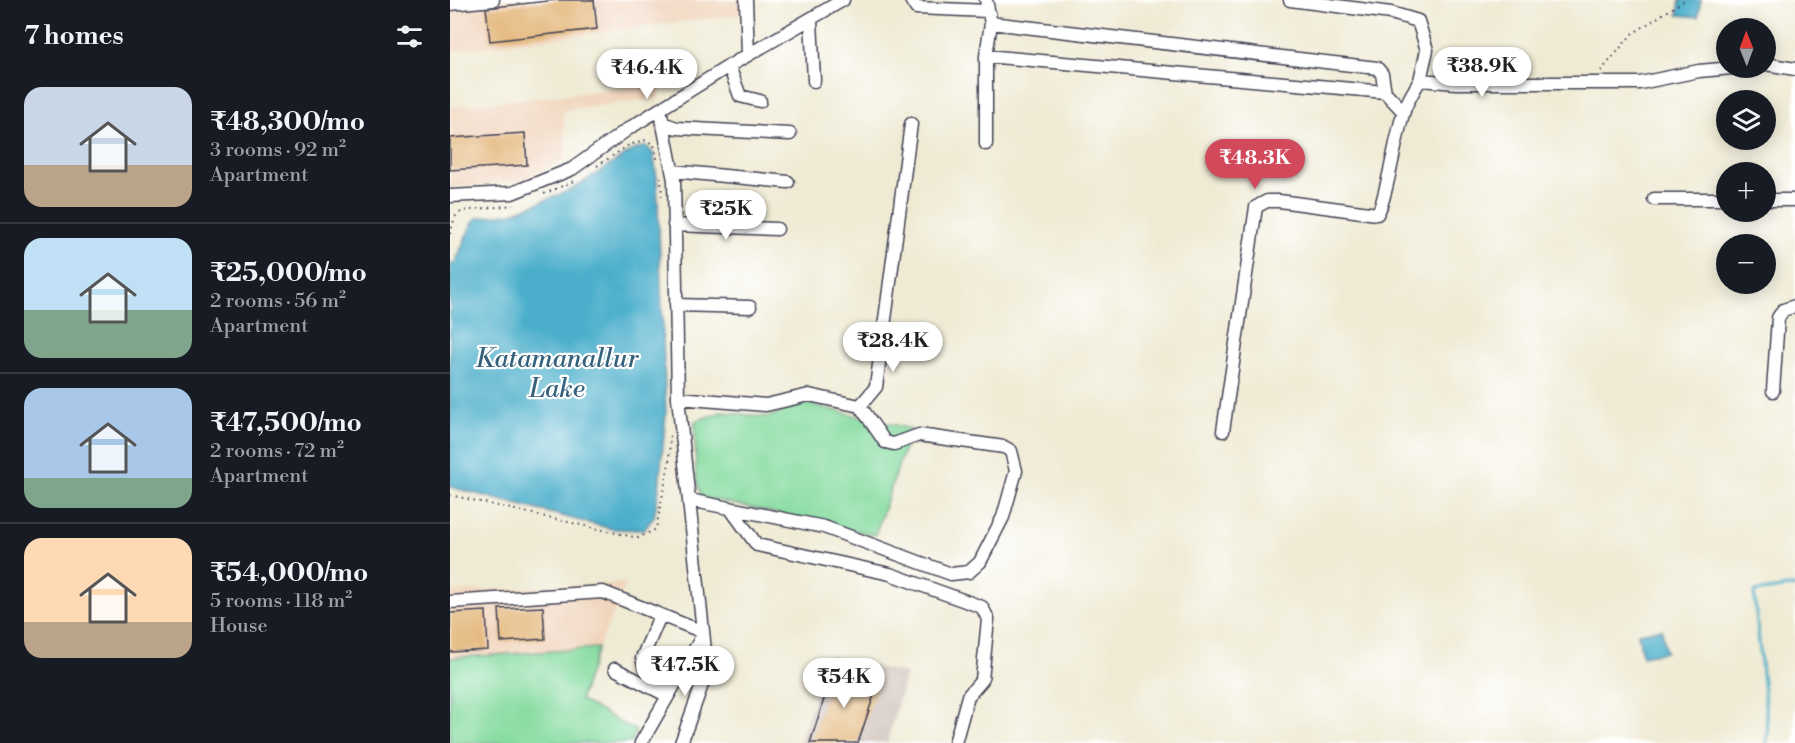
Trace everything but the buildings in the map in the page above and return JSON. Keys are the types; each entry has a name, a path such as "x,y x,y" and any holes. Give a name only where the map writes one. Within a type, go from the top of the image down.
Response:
{"street":[{"path":"450,4 493,0"},
{"path":"746,0 748,55"},
{"path":"450,196 512,193 572,169 729,66 843,0"},
{"path":"911,0 916,9 988,11 1377,68 1382,74 1385,92 1403,111"},
{"path":"1222,431 1256,207 1267,201 1279,201 1377,214 1384,202 1388,170 1403,111 1420,80 1427,50 1418,21 1391,13 1290,0"},
{"path":"986,144 988,11"},
{"path":"811,20 814,81"},
{"path":"986,56 1385,92"},
{"path":"729,66 740,96 760,100"},
{"path":"1776,66 1795,69"},
{"path":"1420,80 1456,83 1640,83 1716,69"},
{"path":"660,110 674,225 678,398 703,634 703,682 681,743"},
{"path":"662,123 677,128 790,134"},
{"path":"860,406 876,387 911,124"},
{"path":"666,172 788,182"},
{"path":"1654,199 1716,199"},
{"path":"1776,200 1795,200"},
{"path":"674,225 777,229"},
{"path":"676,305 750,307"},
{"path":"1773,391 1778,318 1783,310 1795,306"},
{"path":"678,398 766,405 809,395 860,406 885,442 894,444 920,435 1004,447 1011,451 1016,471 1003,517 980,562 969,572 951,574 824,527 689,500"},
{"path":"730,508 757,545 890,574 982,607 988,619 982,680 968,696 955,743"},
{"path":"450,602 603,592 703,634"},
{"path":"660,616 642,658 644,664 670,692"},
{"path":"641,743 703,634"},
{"path":"615,669 670,692"}],"path":[{"path":"1600,72 1632,34 1685,0"},
{"path":"590,171 629,145 646,140 654,145 659,164"},
{"path":"662,206 666,172"},
{"path":"538,196 580,177"},
{"path":"450,234 455,217 462,211 505,208 516,204"},
{"path":"450,495 638,538 656,529 669,463 670,433"}],"shaded area":[{"path":"450,0 751,0 753,13 450,51"},
{"path":"660,84 660,98 563,110 566,158 525,180 450,188 450,107"},
{"path":"626,583 598,648 450,658 450,592"},
{"path":"829,655 906,674 887,743 799,743"}],"green space":[{"path":"805,403 911,429 875,535 701,497 696,476 695,421 722,412 768,417"},
{"path":"598,648 580,700 636,731 631,743 450,743 450,658"}],"water":[{"path":"1680,0 1701,0 1698,17 1678,15"},
{"name":"Katamanallur Lake","path":"646,146 653,153 657,177 666,414 654,517 644,530 612,529 450,487 450,265 455,263 471,225 477,218 512,213 573,189 633,150"},
{"path":"1662,629 1666,652 1642,656 1638,633"}],"waterway":[{"path":"1766,743 1768,733 1754,592 1795,586"}]}
